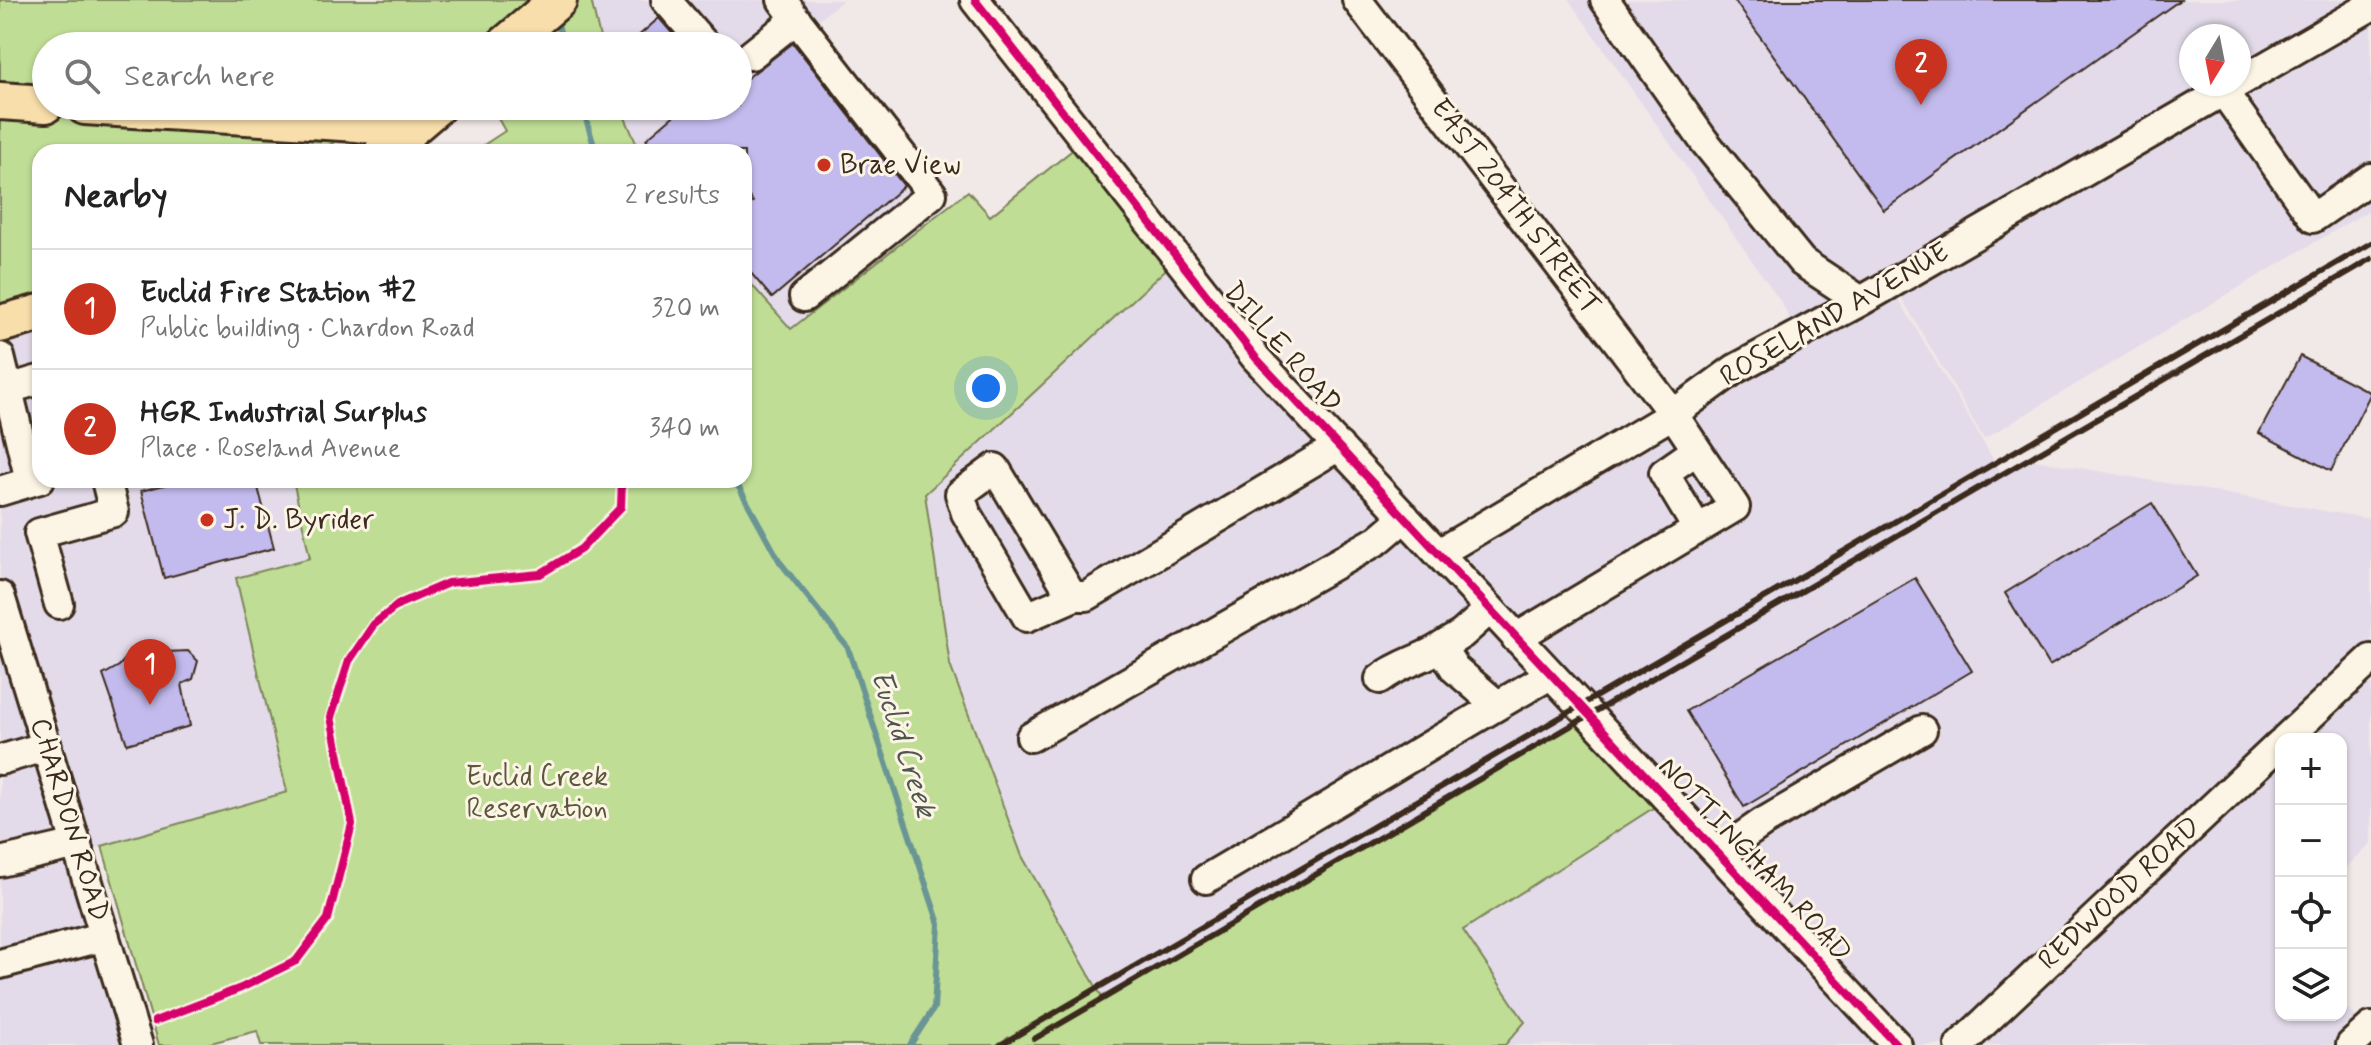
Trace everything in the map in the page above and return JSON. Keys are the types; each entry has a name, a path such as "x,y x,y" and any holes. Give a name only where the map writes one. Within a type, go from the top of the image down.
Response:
{"main road":[{"path":"521,32 558,0"},
{"path":"0,101 32,103"},
{"path":"309,120 357,123 397,120"},
{"path":"393,144 422,120"},
{"path":"0,324 32,315"}],"street":[{"name":"DILLE ROAD","path":"975,0 1256,358 1579,705"},
{"name":"EAST 204TH STREET","path":"1357,0 1673,414 1735,507 1697,528"},
{"path":"1605,0 1704,141 1802,262 1861,301"},
{"path":"667,2 694,32"},
{"name":"ROSELAND AVENUE","path":"2251,76 2371,6"},
{"path":"752,51 789,9 932,194 804,297"},
{"name":"ROSELAND AVENUE","path":"1439,553 1673,414 1735,369 1861,301 2216,96"},
{"path":"2239,96 2313,218 2371,178"},
{"path":"0,357 28,472 32,476"},
{"path":"8,389 32,382"},
{"path":"1075,596 1069,591 995,468 960,494 966,513 1027,617 1075,596 1087,596 1339,446"},
{"path":"1516,638 1697,528 1664,473 1697,450"},
{"path":"0,491 32,481"},
{"path":"59,604 39,533 114,512 108,488"},
{"path":"1031,737 1378,540 1405,517"},
{"name":"CHARDON ROAD","path":"0,596 138,1045"},
{"path":"1380,679 1399,664 1424,658 1462,634 1490,609"},
{"path":"1441,647 1455,669 1497,705"},
{"path":"2291,733 2371,659"},
{"path":"1206,879 1550,675"},
{"name":"NOTTINGHAM ROAD","path":"1579,705 1897,1045"},
{"path":"1719,853 1762,823 1922,730"},
{"path":"0,760 47,746"},
{"name":"REDWOOD ROAD","path":"1960,1045 2275,749"},
{"path":"0,862 77,844"},
{"path":"0,964 105,936"},
{"path":"2351,1045 2371,1027"}],"shaded area":[{"path":"591,0 843,0 806,30 945,209 791,329 752,285 752,144 637,144 626,120 752,120 752,32 599,32"},
{"path":"1569,0 2371,0 2371,209 1984,439 1901,297 1898,298 2002,474 2029,459 2371,519 2371,843 2347,867 2347,733 2275,733 2275,1021 2347,1021 2347,1008 2368,1029 2351,1045 1505,1045 1525,1022 1462,930 1667,799 1588,716 1103,999 1022,856 950,665 925,493 1178,258 1439,553 1798,335 1781,302"},
{"path":"32,315 32,488 295,488 310,558 236,579 287,793 80,853 138,1045 0,1045 0,324"}],"green space":[{"path":"0,0 591,0 599,32 32,32 32,120 377,120 356,125 331,144 32,144 32,316 0,322"},
{"path":"499,120 626,120 637,144 485,144 505,131"},
{"name":"Euclid Creek Reservation","path":"1085,140 1178,258 925,494 950,665 1022,856 1103,999 1588,716 1667,799 1463,930 1525,1022 1505,1045 261,1045 257,1031 203,1045 159,1045 102,846 287,792 236,578 310,558 295,488 752,488 752,285 791,329 968,191 990,216"}],"building":[{"path":"1734,0 2180,0 1884,210"},
{"path":"659,18 671,32 643,32"},
{"name":"Brae View","path":"793,43 904,186 772,298 752,274 752,144 650,144 646,139 668,120 752,120 752,74"},
{"path":"2300,356 2371,393 2331,471 2259,433"},
{"name":"J. D. Byrider","path":"152,488 258,488 274,548 164,578 141,491"},
{"path":"2152,503 2197,576 2049,666 2005,593"},
{"path":"1915,578 1972,671 1744,807 1686,711"},
{"path":"135,648 151,657 166,652 188,651 198,661 193,679 182,684 190,726 127,744 103,675 119,666"}],"waterway":[{"name":"Euclid Creek","path":"557,19 560,32"},
{"name":"Euclid Creek","path":"586,120 594,144"},
{"name":"Euclid Creek","path":"739,488 780,562 848,648 939,924 934,1008 910,1045"}],"railway":[{"path":"1000,1045 2371,243"},
{"path":"1034,1039 2371,259"}],"cycle path":[{"path":"975,0 1256,358 1897,1045"},
{"path":"155,1021 241,988 296,961 328,919 352,824 331,717 349,661 374,624 399,604 448,583 540,574 581,549 621,507 622,488"}],"place":[{"name":"HGR Industrial Surplus","path":"1921,105"},
{"name":"Brae View","path":"824,165"},
{"name":"J. D. Byrider","path":"207,520"},
{"name":"Euclid Fire Station #2","path":"150,705"}]}
